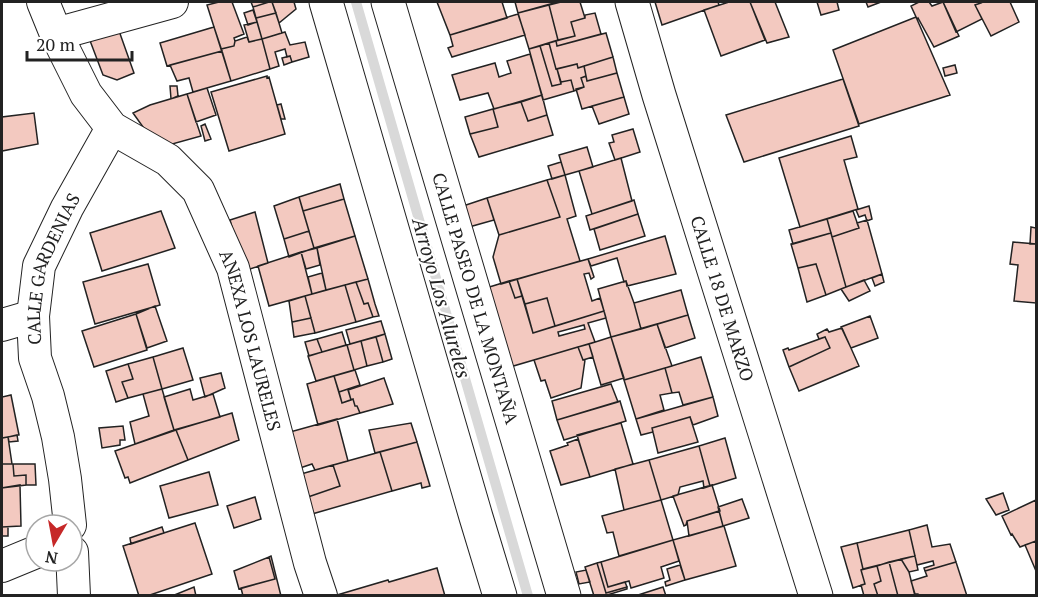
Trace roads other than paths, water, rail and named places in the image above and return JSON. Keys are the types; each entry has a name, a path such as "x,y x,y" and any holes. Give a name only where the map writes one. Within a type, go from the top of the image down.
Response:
{"main road":[{"path":"326,2 500,596"},
{"name":"CALLE PASEO DE LA MONTAÑA","path":"388,2 564,596"},
{"name":"CALLE 18 DE MARZO","path":"632,2 658,95 816,596"}],"street":[{"path":"43,2 86,94 112,128"},
{"path":"56,34 172,2"},
{"name":"CALLE GARDENIAS","path":"69,513 58,437 48,396 35,358 33,316 39,266 67,208 112,128"},
{"name":"ANEXA LOS LAURELES","path":"112,128 168,160 198,190 233,268 310,563 321,596"},
{"path":"2,325 33,316"},
{"path":"2,566 24,557"},
{"path":"73,573 74,596"}],"waterway":[{"name":"Arroyo Los Alureles","path":"356,2 528,596"}]}
